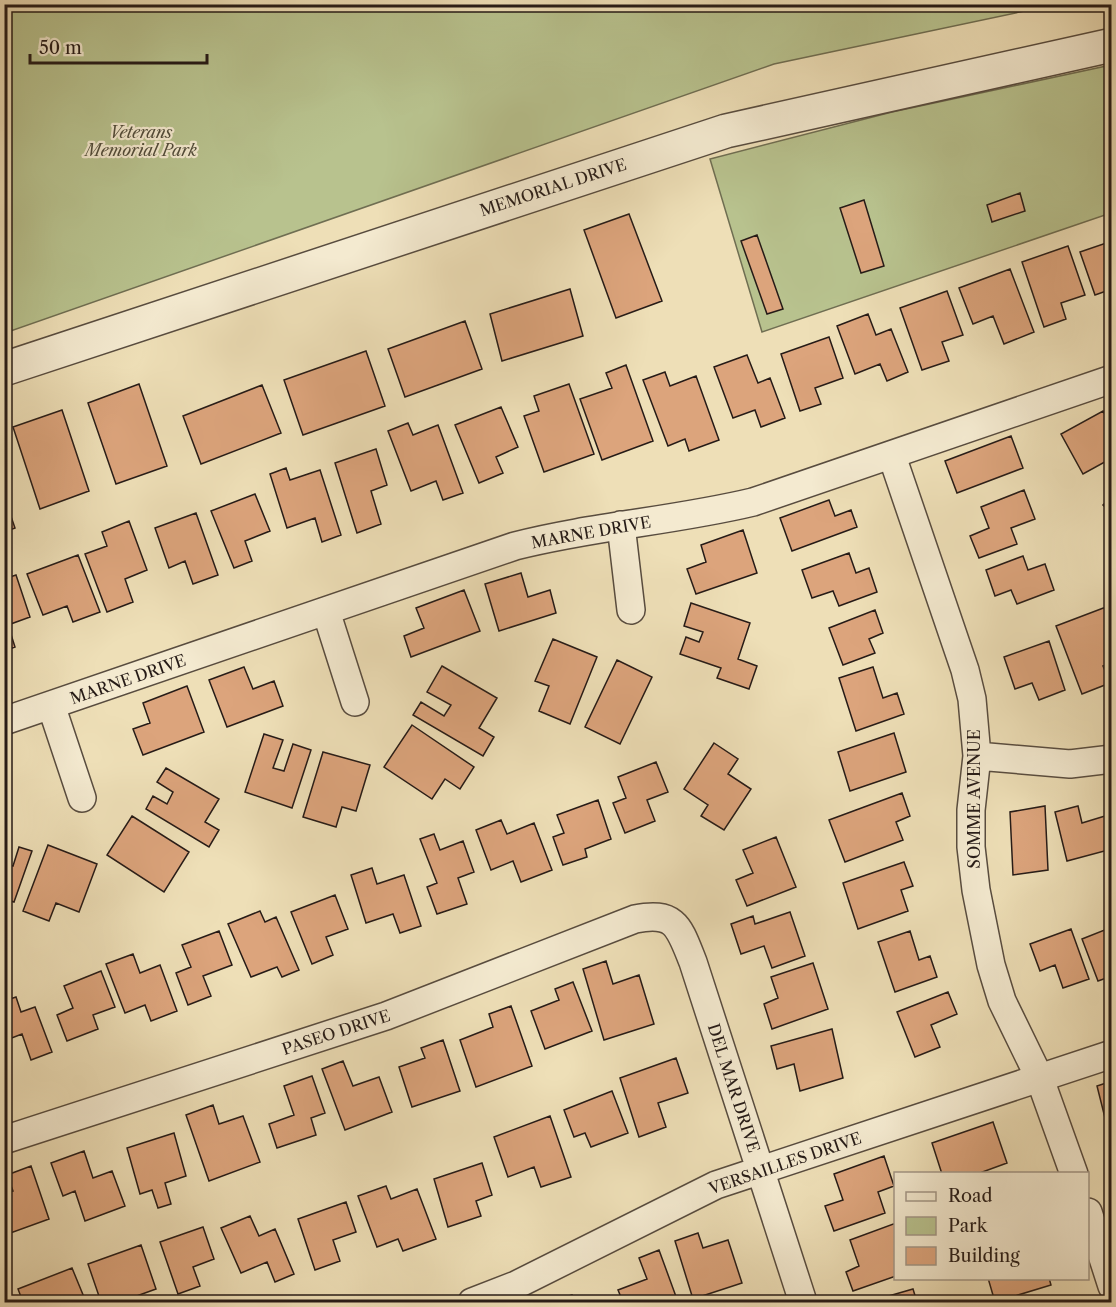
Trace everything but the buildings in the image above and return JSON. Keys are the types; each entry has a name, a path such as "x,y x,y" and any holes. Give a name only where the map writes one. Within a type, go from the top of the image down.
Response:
{"street":[{"name":"MEMORIAL DRIVE","path":"4,369 726,131 1112,45"},
{"name":"MARNE DRIVE","path":"4,721 515,546 560,534 708,513 753,502 1112,379"},
{"name":"SOMME AVENUE","path":"892,456 965,670 972,699 977,756 971,810 971,847 976,890 991,965 1002,1001 1040,1079 1074,1172"},
{"path":"621,525 631,610"},
{"path":"326,611 355,702"},
{"path":"51,705 82,798"},
{"path":"977,756 1070,764 1112,759"},
{"name":"PASEO DRIVE","path":"4,1140 386,1016 635,919 663,916"},
{"name":"DEL MAR DRIVE","path":"663,916 671,921 683,937 803,1302"},
{"name":"VERSAILLES DRIVE","path":"472,1302 516,1285 716,1185 1112,1054"},
{"path":"1089,1215 1112,1286"}],"green space":[{"name":"Veterans Memorial Park","path":"4,5 1053,5 774,64 5,333"},
{"path":"1111,65 1111,213 762,332 710,159 892,112"}]}
